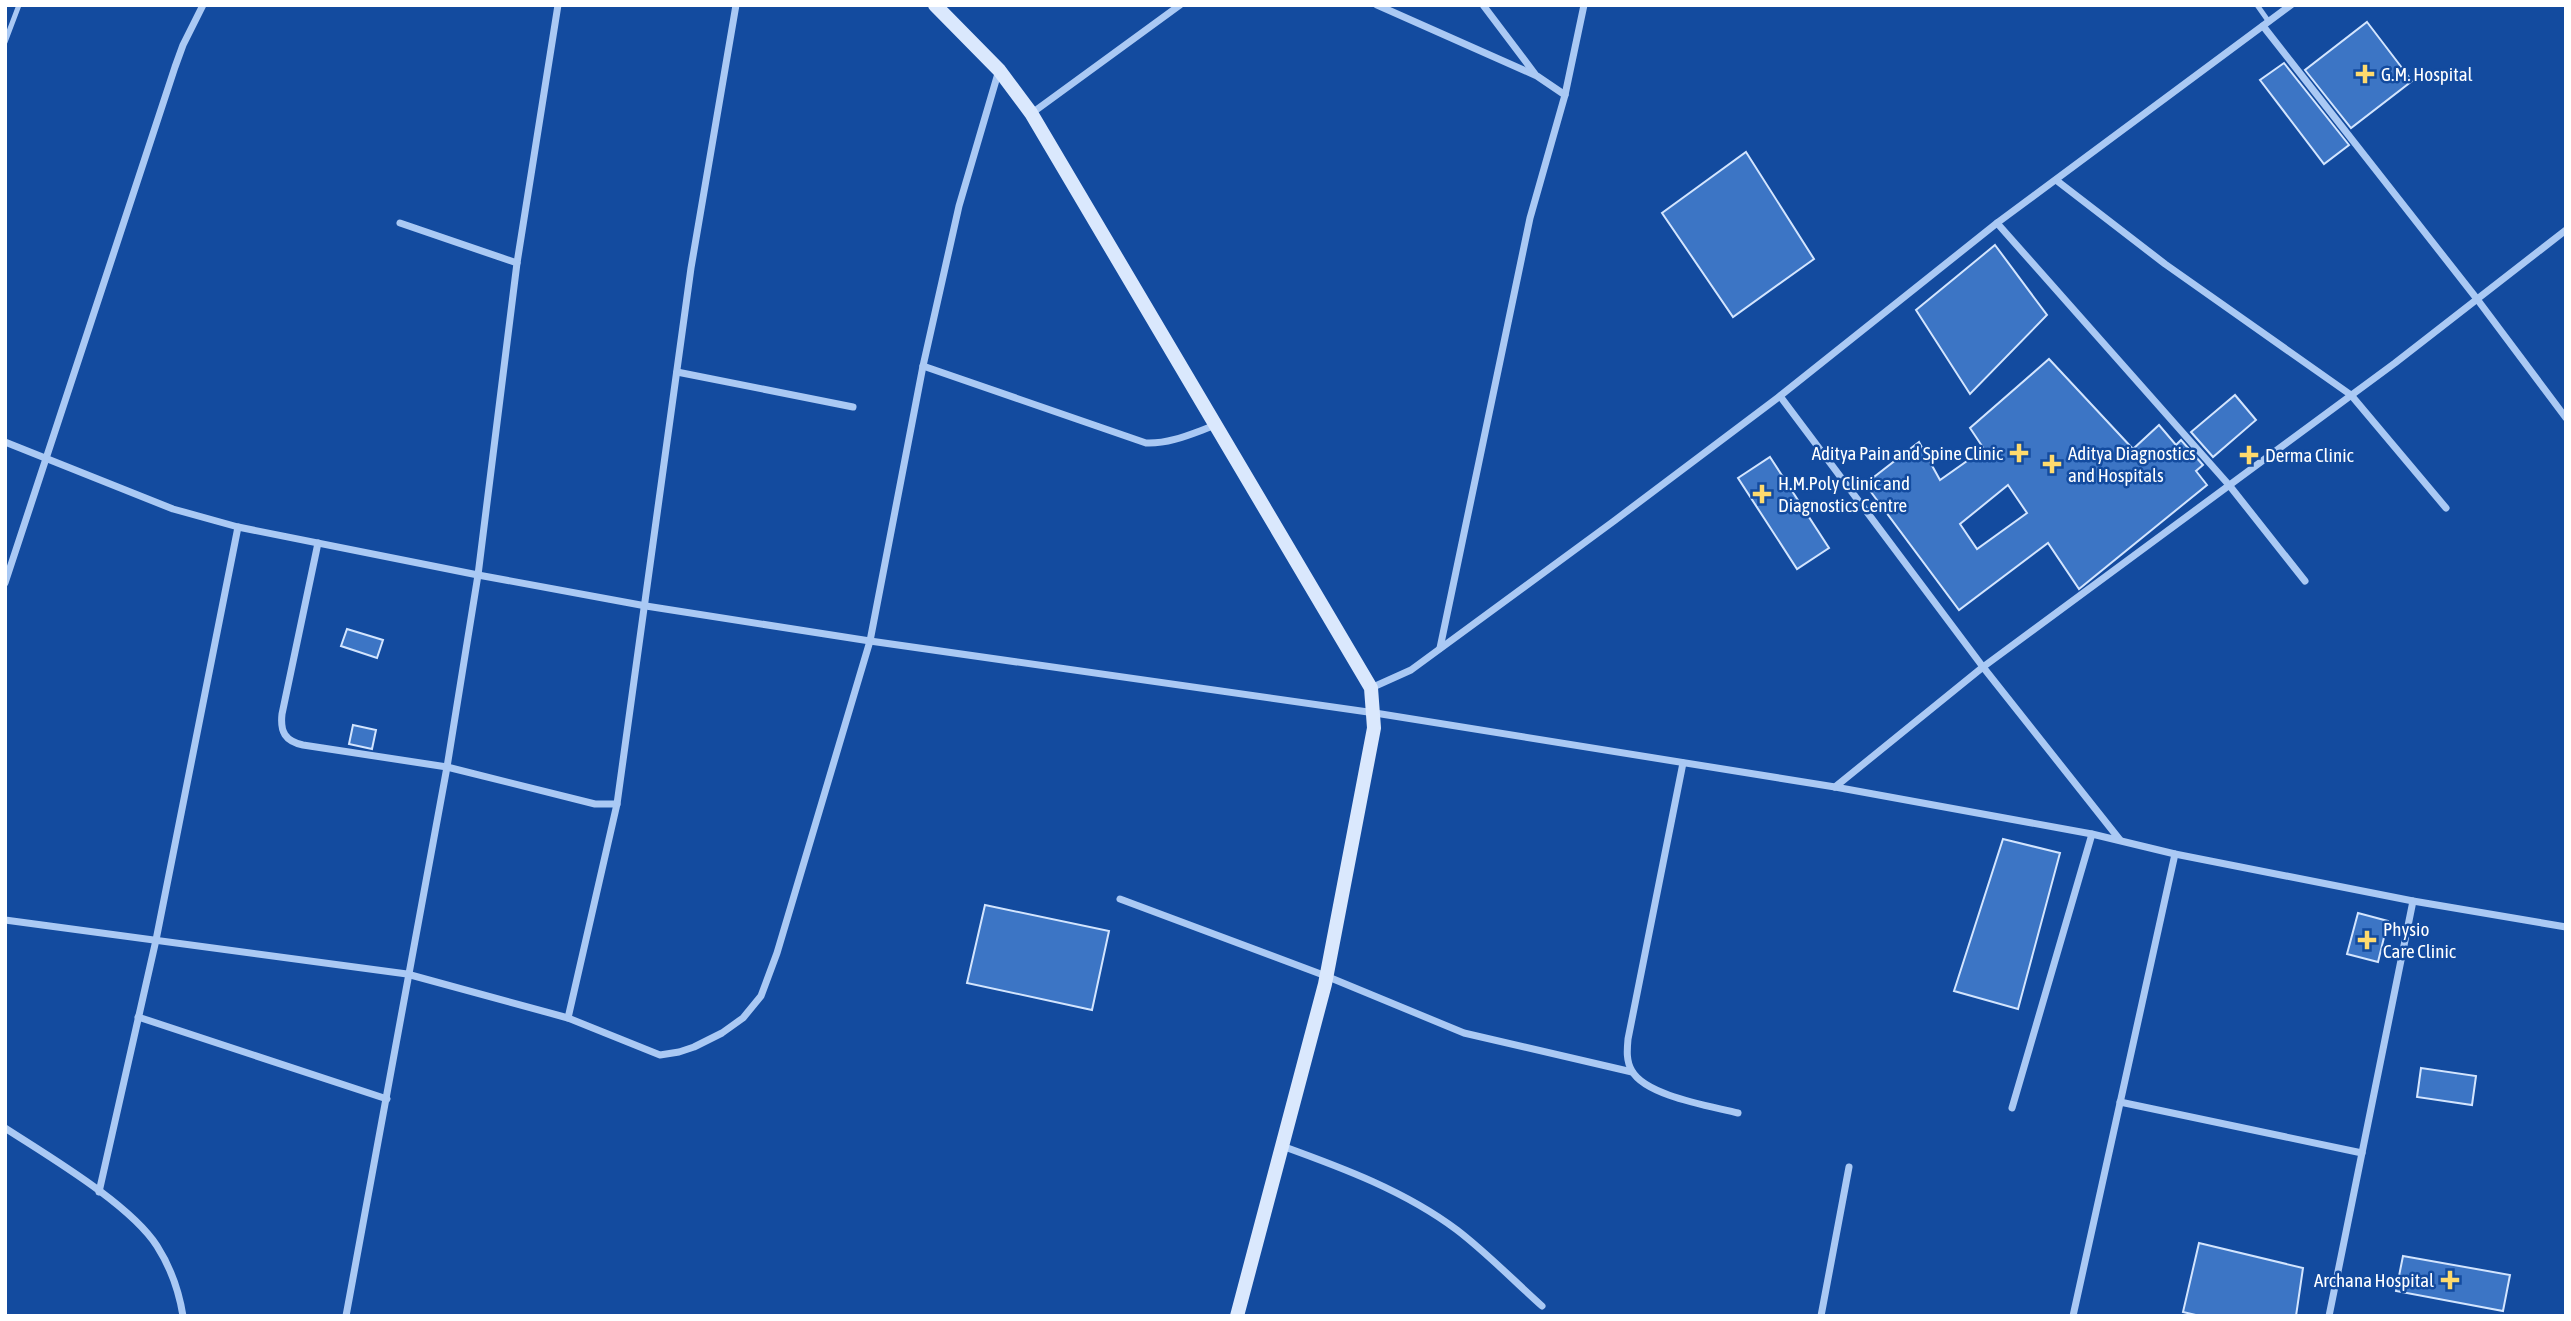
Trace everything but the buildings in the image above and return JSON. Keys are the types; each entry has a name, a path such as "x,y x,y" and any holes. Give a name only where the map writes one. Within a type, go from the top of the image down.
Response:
{"main road":[{"path":"935,5 999,70 1031,113 1371,688 1375,713 1374,728 1326,976 1237,1316"}],"street":[{"path":"5,583 175,67 203,5"},
{"path":"346,1316 447,767 478,575 517,263 558,5"},
{"path":"568,1018 617,804 691,268 736,5"},
{"path":"1031,113 1180,5"},
{"path":"1377,5 1537,76 1565,95"},
{"path":"1483,5 1537,76"},
{"path":"1439,649 1530,219 1565,95 1584,5"},
{"path":"1371,688 1411,670 1604,529 1780,396 1997,223 2291,5"},
{"path":"2266,24 2566,418"},
{"path":"5,920 407,974 568,1018 660,1055 679,1052 722,1033 755,1005 767,984 777,953 870,641 923,366 959,206 999,70"},
{"path":"2056,180 2165,264 2351,395 2446,508"},
{"path":"400,223 517,263"},
{"path":"1997,223 2229,485 2305,581"},
{"path":"1835,787 1983,667 2351,395 2566,230"},
{"path":"923,366 1146,443 1167,442 1216,425"},
{"path":"677,372 853,407"},
{"path":"1780,396 1983,667 2120,841"},
{"path":"5,442 152,502 238,527 478,575 646,606 870,641 1375,713 1835,787 2092,834 2175,854 2413,901 2566,927"},
{"path":"99,1192 156,940 238,527"},
{"path":"318,543 282,714 280,728 284,736 303,745 447,767 595,804 617,804"},
{"path":"1632,1072 1627,1055 1628,1039 1683,763"},
{"path":"2012,1108 2092,834"},
{"path":"2073,1316 2175,854"},
{"path":"1120,899 1326,976 1464,1033 1632,1072 1658,1091 1738,1113"},
{"path":"2329,1316 2413,901"},
{"path":"138,1017 387,1099"},
{"path":"2120,1102 2362,1153"},
{"path":"5,1128 99,1192 139,1224 156,1244 179,1292 183,1316"},
{"path":"1282,1146 1335,1165 1388,1189 1433,1214 1458,1231 1542,1306"},
{"path":"1821,1316 1849,1167"}],"lane":[{"path":"5,42 19,5"},
{"path":"2257,5 2266,24"}],"place":[{"name":"G.M. Hospital","path":"2365,74"},
{"name":"Aditya Pain and Spine Clinic","path":"2019,453"},
{"name":"Derma Clinic","path":"2249,455"},
{"name":"Aditya Diagnostics and Hospitals","path":"2052,464"},
{"name":"H.M.Poly Clinic and Diagnostics Centre","path":"1762,494"},
{"name":"Physio Care Clinic","path":"2367,940"},
{"name":"Archana Hospital","path":"2450,1280"}]}
